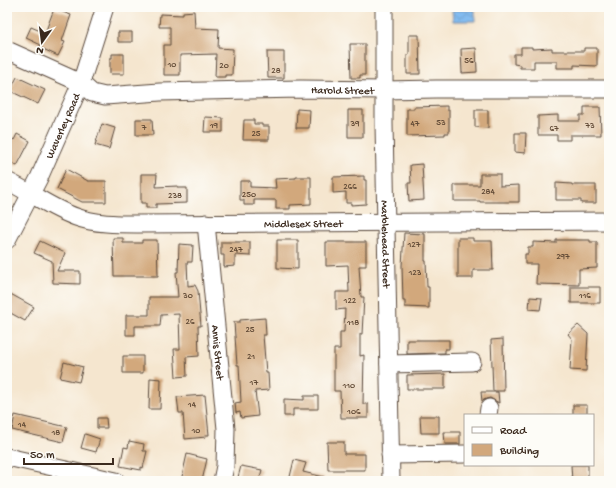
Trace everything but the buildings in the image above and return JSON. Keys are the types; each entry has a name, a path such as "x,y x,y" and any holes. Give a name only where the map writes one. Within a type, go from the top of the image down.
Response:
{"street":[{"name":"Waverley Road","path":"7,240 31,194 81,82 105,7"},
{"name":"Marblehead Street","path":"384,7 388,364 391,481"},
{"name":"Harold Street","path":"7,50 81,82 92,93 105,96 160,92 295,89 609,89"},
{"name":"Middlesex Street","path":"7,181 75,217 130,224 609,221"},
{"name":"Annis Street","path":"206,224 226,429 225,466 222,481"},
{"path":"388,364 472,362"},
{"path":"390,455 464,454"},
{"path":"7,457 116,481"}],"water":[{"path":"452,10 475,10 475,21 453,21"}]}
